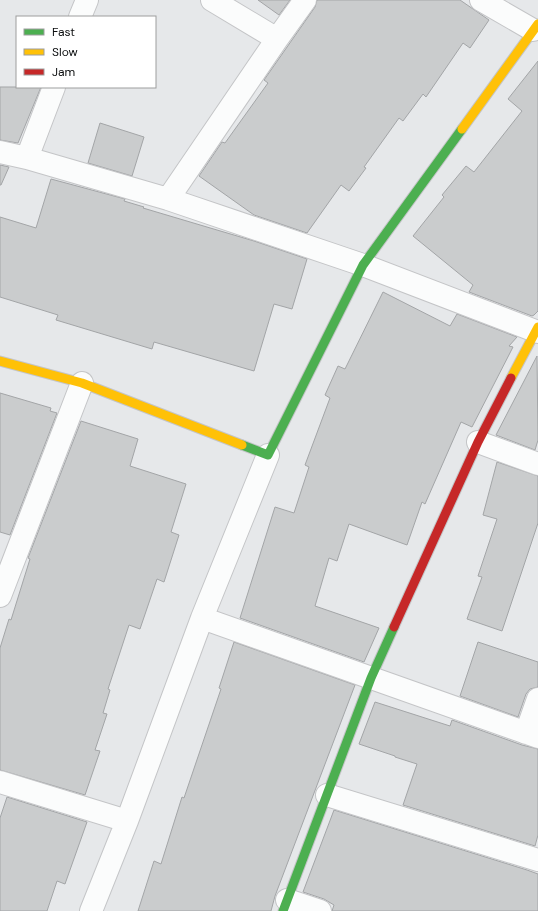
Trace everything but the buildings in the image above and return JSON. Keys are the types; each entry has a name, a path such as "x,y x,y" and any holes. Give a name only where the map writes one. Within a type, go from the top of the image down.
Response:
{"street":[{"path":"80,16 87,0"},
{"path":"212,0 277,39"},
{"path":"168,199 305,0"},
{"path":"91,911 127,821 202,618 268,455 363,265 535,27 481,0"},
{"path":"27,158 54,88"},
{"path":"0,152 27,158 168,199 363,265 537,330 478,442 371,678 285,906 320,911"},
{"path":"0,361 82,383 268,455"},
{"path":"0,596 9,547 82,383"},
{"path":"478,442 538,464"},
{"path":"202,618 532,735 538,700"},
{"path":"0,782 127,821"},
{"path":"327,795 538,860"}],"traffic: fast":[{"path":"242,445 268,455 363,265 462,129"},
{"path":"283,911 371,678 394,627"}],"traffic: slow":[{"path":"462,129 538,24"},
{"path":"511,378 538,327"},
{"path":"0,361 82,383 242,445"}],"traffic: jam":[{"path":"394,627 478,442 511,378"}]}
